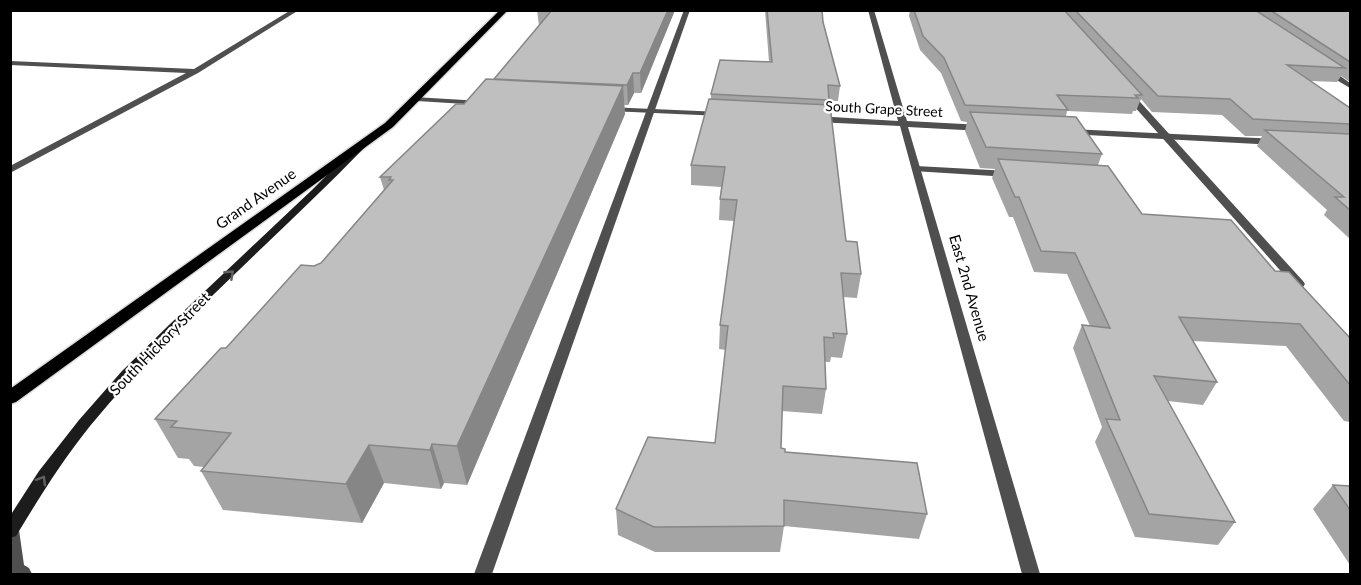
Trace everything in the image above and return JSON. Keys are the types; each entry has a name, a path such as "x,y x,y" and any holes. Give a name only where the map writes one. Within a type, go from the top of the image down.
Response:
{"main road":[{"name":"Grand Avenue","path":"10,398 137,304 365,142 417,99 506,10"},
{"name":"South Hickory Street","path":"11,531 48,470 114,390 217,286 317,194 365,142"}],"street":[{"path":"10,170 195,71 296,10"},
{"path":"483,574 687,10"},
{"name":"East 2nd Avenue","path":"872,10 1031,574"},
{"path":"10,63 195,71"},
{"path":"1318,65 1350,86"},
{"path":"1119,83 1310,296"},
{"path":"417,99 495,104"},
{"path":"602,109 734,115"},
{"name":"South Grape Street","path":"806,118 993,128"},
{"path":"1063,132 1281,143"},
{"path":"916,169 1026,175"},
{"name":"South Hickory Street","path":"11,531 16,570 23,574"}],"building":[{"path":"552,10 668,10 640,73 633,73 627,85 494,79"},
{"path":"767,10 822,10 840,86 828,85 829,100 711,94 720,60 772,62"},
{"path":"914,10 1064,10 1142,95 1135,95 1138,98 1057,95 1068,110 965,105 944,58 923,36"},
{"path":"1075,10 1255,10 1345,68 1287,65 1350,108 1350,124 1253,119 1230,99 1158,96"},
{"path":"1270,10 1350,10 1350,62"},
{"path":"486,79 623,86 457,446 432,444 430,450 369,445 346,484 201,471 231,433 171,427 177,421 155,419 221,348 226,348 301,265 314,266 321,263 393,180 389,180 391,177 380,177 456,104 464,104"},
{"path":"709,99 830,105 846,241 857,242 861,274 841,273 847,334 833,333 834,338 824,337 826,389 783,386 781,448 785,449 785,452 917,463 927,514 784,500 784,526 654,527 616,509 648,437 715,443 728,326 720,325 737,200 720,199 725,167 691,165"},
{"path":"970,112 1076,117 1102,154 986,147"},
{"path":"1265,130 1350,134 1350,210 1335,197 1344,197"},
{"path":"998,159 1108,166 1142,214 1231,220 1275,271 1289,272 1350,338 1350,385 1300,324 1179,317 1217,382 1154,376 1235,522 1149,514 1106,419 1120,420 1082,325 1110,328 1075,253 1041,251 1019,197 1015,197"},
{"path":"1333,485 1350,486 1350,510"}]}
